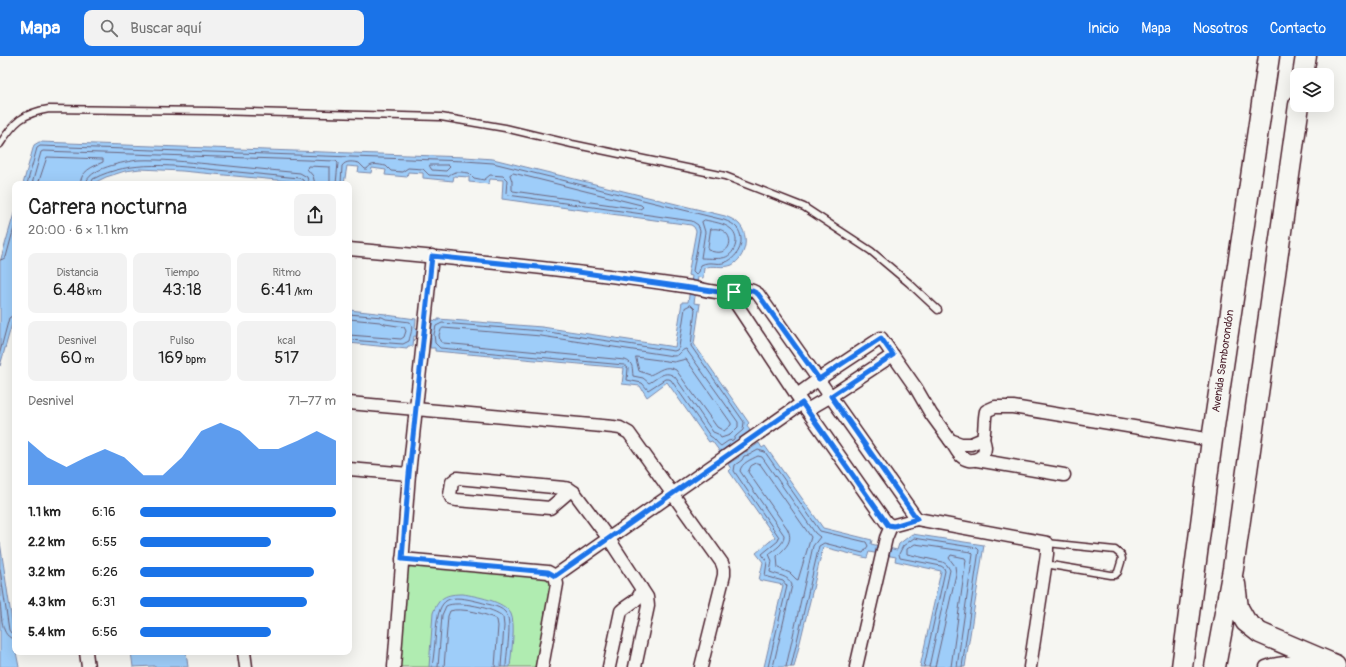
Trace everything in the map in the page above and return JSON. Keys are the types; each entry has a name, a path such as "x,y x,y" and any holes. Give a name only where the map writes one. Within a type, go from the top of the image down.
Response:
{"highway":[{"name":"Avenida Samborondón","path":"1182,667 1212,440 1269,56"},
{"path":"1304,68 1306,56"},
{"path":"1216,667 1233,569 1298,112"},
{"path":"1233,569 1238,608 1246,622 1260,633 1336,666"}],"street":[{"path":"352,249 557,269 731,293 748,289 753,290 758,294 819,379 917,519"},
{"path":"394,667 409,474 432,256"},
{"path":"722,292 730,296 735,302 802,403 886,522 891,526"},
{"path":"555,576 802,403 819,379 881,338 961,456 970,460 1064,475"},
{"path":"802,403 831,396 893,355"},
{"path":"352,403 620,428 629,433 722,563 724,569 724,575 701,667"},
{"path":"977,460 984,454 985,446 983,439 986,411 995,407 1013,407 1212,440"},
{"path":"950,440 961,444 971,444 983,439"},
{"path":"352,469 409,474"},
{"path":"571,490 550,508 457,500 452,499 450,495 452,482 457,478 564,488 571,490 576,494 647,597 648,606 634,667"},
{"path":"856,667 887,534 891,526 917,519 1047,543 1030,667"},
{"path":"402,559 548,572 555,576 557,584 542,667"},
{"path":"609,667 621,611 641,595 641,588"},
{"path":"86,655 88,667"},
{"path":"244,655 246,667"},
{"path":"1266,667 1272,665 1304,662 1336,666"}],"lane":[{"path":"0,144 13,126 24,116 35,111 49,109 210,111 441,117 505,128 572,144 725,176 804,207 871,251 938,310"},
{"path":"1045,564 1115,575 1120,569 1122,559 1121,555 1115,550 1047,543"}],"green space":[{"path":"413,566 542,577 547,579 551,587 536,667 398,667 407,570 409,567"}],"water":[{"path":"39,142 493,159 725,216 734,220 739,224 745,234 745,246 741,257 732,265 725,267 711,266 704,268 703,278 698,277 694,303 700,304 694,344 749,423 747,425 750,431 738,439 746,452 759,443 762,448 765,446 823,528 872,540 871,544 897,550 899,544 912,534 984,545 965,667 920,667 941,571 895,561 896,557 869,552 867,558 823,547 794,667 764,667 783,585 759,580 763,562 756,553 775,537 729,471 731,469 728,464 739,457 731,444 720,452 712,441 709,442 667,382 647,397 640,386 622,384 624,368 435,351 435,348 430,348 431,338 414,336 413,346 408,346 407,349 352,343 352,310 416,319 415,329 431,331 432,320 438,321 438,319 542,327 675,347 682,302 688,302 692,276 688,275 696,231 691,225 502,199 503,180 490,179 489,184 469,182 469,177 454,176 453,181 423,178 423,173 408,172 407,177 385,175 386,170 372,168 371,173 358,172 359,167 347,166 344,181 287,181 182,171 140,169 125,171 98,181 24,181 34,145"},
{"path":"12,220 12,324 0,366 0,262"},
{"path":"0,542 12,622 12,655 17,655 19,667 0,667"},
{"path":"463,594 496,602 508,609 511,614 513,625 510,667 429,667 433,613 435,608 441,600 448,596"},
{"path":"131,655 186,655 188,667 154,666 133,667"}],"route":[{"path":"432,256 557,269 726,293 734,292 748,289 753,290 758,294 819,379 881,338 893,355 831,396 917,519 894,526 888,525 802,403 555,576 548,572 402,559 409,474 432,256"}]}
